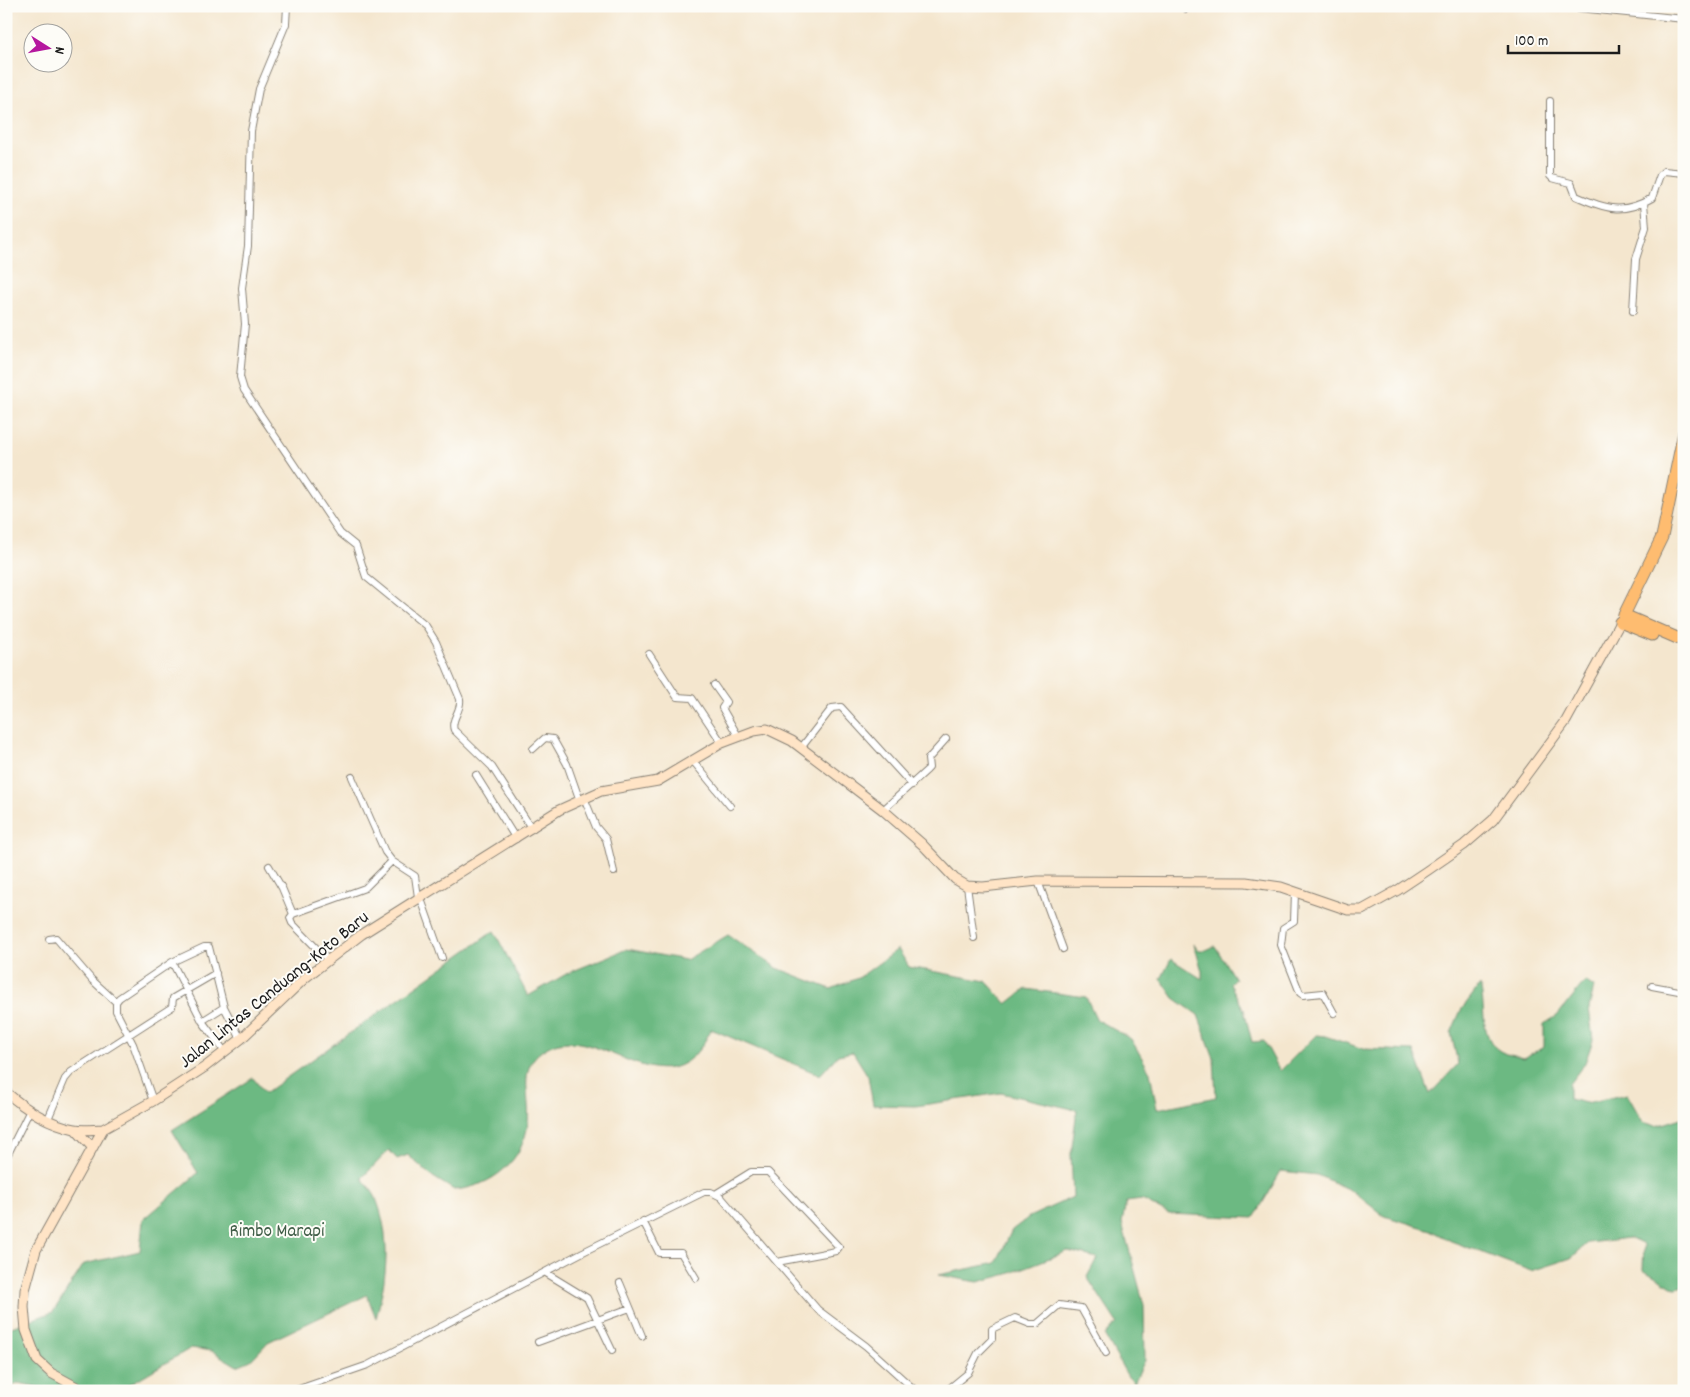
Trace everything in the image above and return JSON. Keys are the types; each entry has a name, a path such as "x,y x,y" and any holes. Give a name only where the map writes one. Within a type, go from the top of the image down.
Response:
{"highway":[{"path":"1622,619 1662,536 1684,432"},
{"path":"1622,619 1684,642"},
{"path":"1622,619 1684,648"}],"main road":[{"path":"967,886 984,887 1038,881 1246,882 1281,887 1348,910 1362,910 1398,890 1478,833 1492,820 1553,741 1576,705 1622,619"},
{"name":"Jalan Lintas Canduang-Koto Baru","path":"103,1129 153,1101 225,1052 327,959 419,897 516,839 559,810 602,791 658,781 693,762 722,743 738,736 767,729 792,741 883,810 916,839 955,880 967,886"},
{"path":"6,1092 30,1110 48,1119 75,1129 103,1129"},
{"path":"75,1129 92,1148"},
{"path":"84,1391 51,1373 37,1360 26,1330 25,1290 36,1250 103,1129"}],"street":[{"path":"287,6 286,24 260,90 251,131 248,246 242,288 245,324 240,364 244,390 340,533 356,546 363,573 426,626 436,642 460,699 461,705 453,726 454,730 492,767 532,829"},
{"path":"1560,6 1684,19"},
{"path":"1550,101 1550,176 1552,178 1568,180 1576,196 1599,206 1614,209 1630,208 1644,202 1655,194 1660,175 1664,172 1684,173"},
{"path":"1633,311 1636,259 1646,226 1644,202"},
{"path":"650,654 677,696 692,698 722,743"},
{"path":"714,685 726,702 722,708 738,736"},
{"path":"801,748 832,708 841,707 912,785"},
{"path":"533,748 544,738 553,739 567,764 596,827 606,839 614,872"},
{"path":"883,810 929,768 928,759 946,739"},
{"path":"693,762 730,806"},
{"path":"476,775 516,839"},
{"path":"352,777 385,852 392,861 415,876 419,897 442,958"},
{"path":"292,914 365,888 392,861"},
{"path":"269,866 282,888 292,914 290,918 292,923 327,959"},
{"path":"1038,881 1063,949"},
{"path":"967,886 974,938"},
{"path":"1295,892 1294,921 1283,928 1281,945 1300,993 1303,995 1323,993 1334,1013"},
{"path":"49,939 56,938 92,980 116,1002 116,1011 128,1033 153,1101"},
{"path":"116,1002 172,962 204,947 208,947 224,1007 241,1039"},
{"path":"172,962 202,1021 225,1052"},
{"path":"48,1119 65,1080 71,1072 128,1033 172,1007 173,998 216,973"},
{"path":"1652,986 1684,992"},
{"path":"202,1021 224,1007"},
{"path":"6,1158 30,1110"},
{"path":"293,1391 368,1365 643,1221 704,1192 717,1193 751,1172 761,1170 768,1172 839,1247 836,1251 777,1262"},
{"path":"717,1193 824,1316 866,1346 916,1391"},
{"path":"643,1221 656,1251 662,1254 681,1253 696,1278"},
{"path":"546,1273 587,1298 612,1350"},
{"path":"620,1283 642,1336"},
{"path":"946,1391 971,1369 978,1353 992,1340 992,1329 1015,1318 1030,1324 1036,1324 1059,1305 1081,1308 1106,1352"},
{"path":"538,1342 630,1308"}],"green space":[{"name":"Rimbo Marapi","path":"494,931 528,996 568,973 627,949 686,960 728,935 777,968 831,989 860,977 898,949 909,967 986,981 1007,1004 1026,989 1086,997 1097,1020 1131,1039 1150,1072 1157,1109 1216,1097 1214,1058 1198,1015 1174,998 1161,979 1171,959 1202,979 1202,971 1194,944 1199,950 1206,950 1215,946 1235,979 1230,984 1244,1010 1252,1042 1264,1041 1280,1071 1316,1035 1325,1036 1364,1049 1414,1051 1430,1094 1458,1064 1451,1033 1461,1010 1480,985 1484,1021 1493,1045 1500,1051 1523,1058 1544,1047 1544,1024 1557,1016 1585,981 1594,987 1589,1008 1593,1040 1585,1063 1569,1084 1569,1099 1586,1103 1627,1094 1643,1122 1656,1126 1684,1117 1684,1286 1675,1288 1643,1269 1644,1245 1629,1238 1588,1243 1571,1258 1531,1271 1451,1241 1431,1230 1384,1216 1352,1191 1317,1175 1281,1171 1254,1218 1169,1214 1142,1200 1126,1202 1122,1223 1144,1305 1145,1360 1134,1383 1128,1377 1105,1336 1117,1323 1087,1277 1097,1258 1068,1251 1008,1274 978,1282 938,1275 996,1263 1012,1230 1029,1217 1073,1197 1071,1154 1077,1110 1001,1093 916,1106 873,1105 868,1076 853,1052 838,1055 820,1075 711,1029 694,1055 675,1067 655,1068 633,1062 590,1045 568,1042 548,1047 531,1062 528,1071 528,1122 520,1149 504,1170 481,1184 454,1190 430,1175 408,1155 397,1159 389,1150 362,1178 375,1196 384,1227 386,1242 385,1273 376,1318 367,1295 268,1342 251,1360 237,1366 212,1351 191,1348 118,1391 59,1391 18,1383 6,1391 6,1329 53,1312 84,1264 140,1251 143,1220 198,1173 172,1130 253,1078 265,1093"}]}
